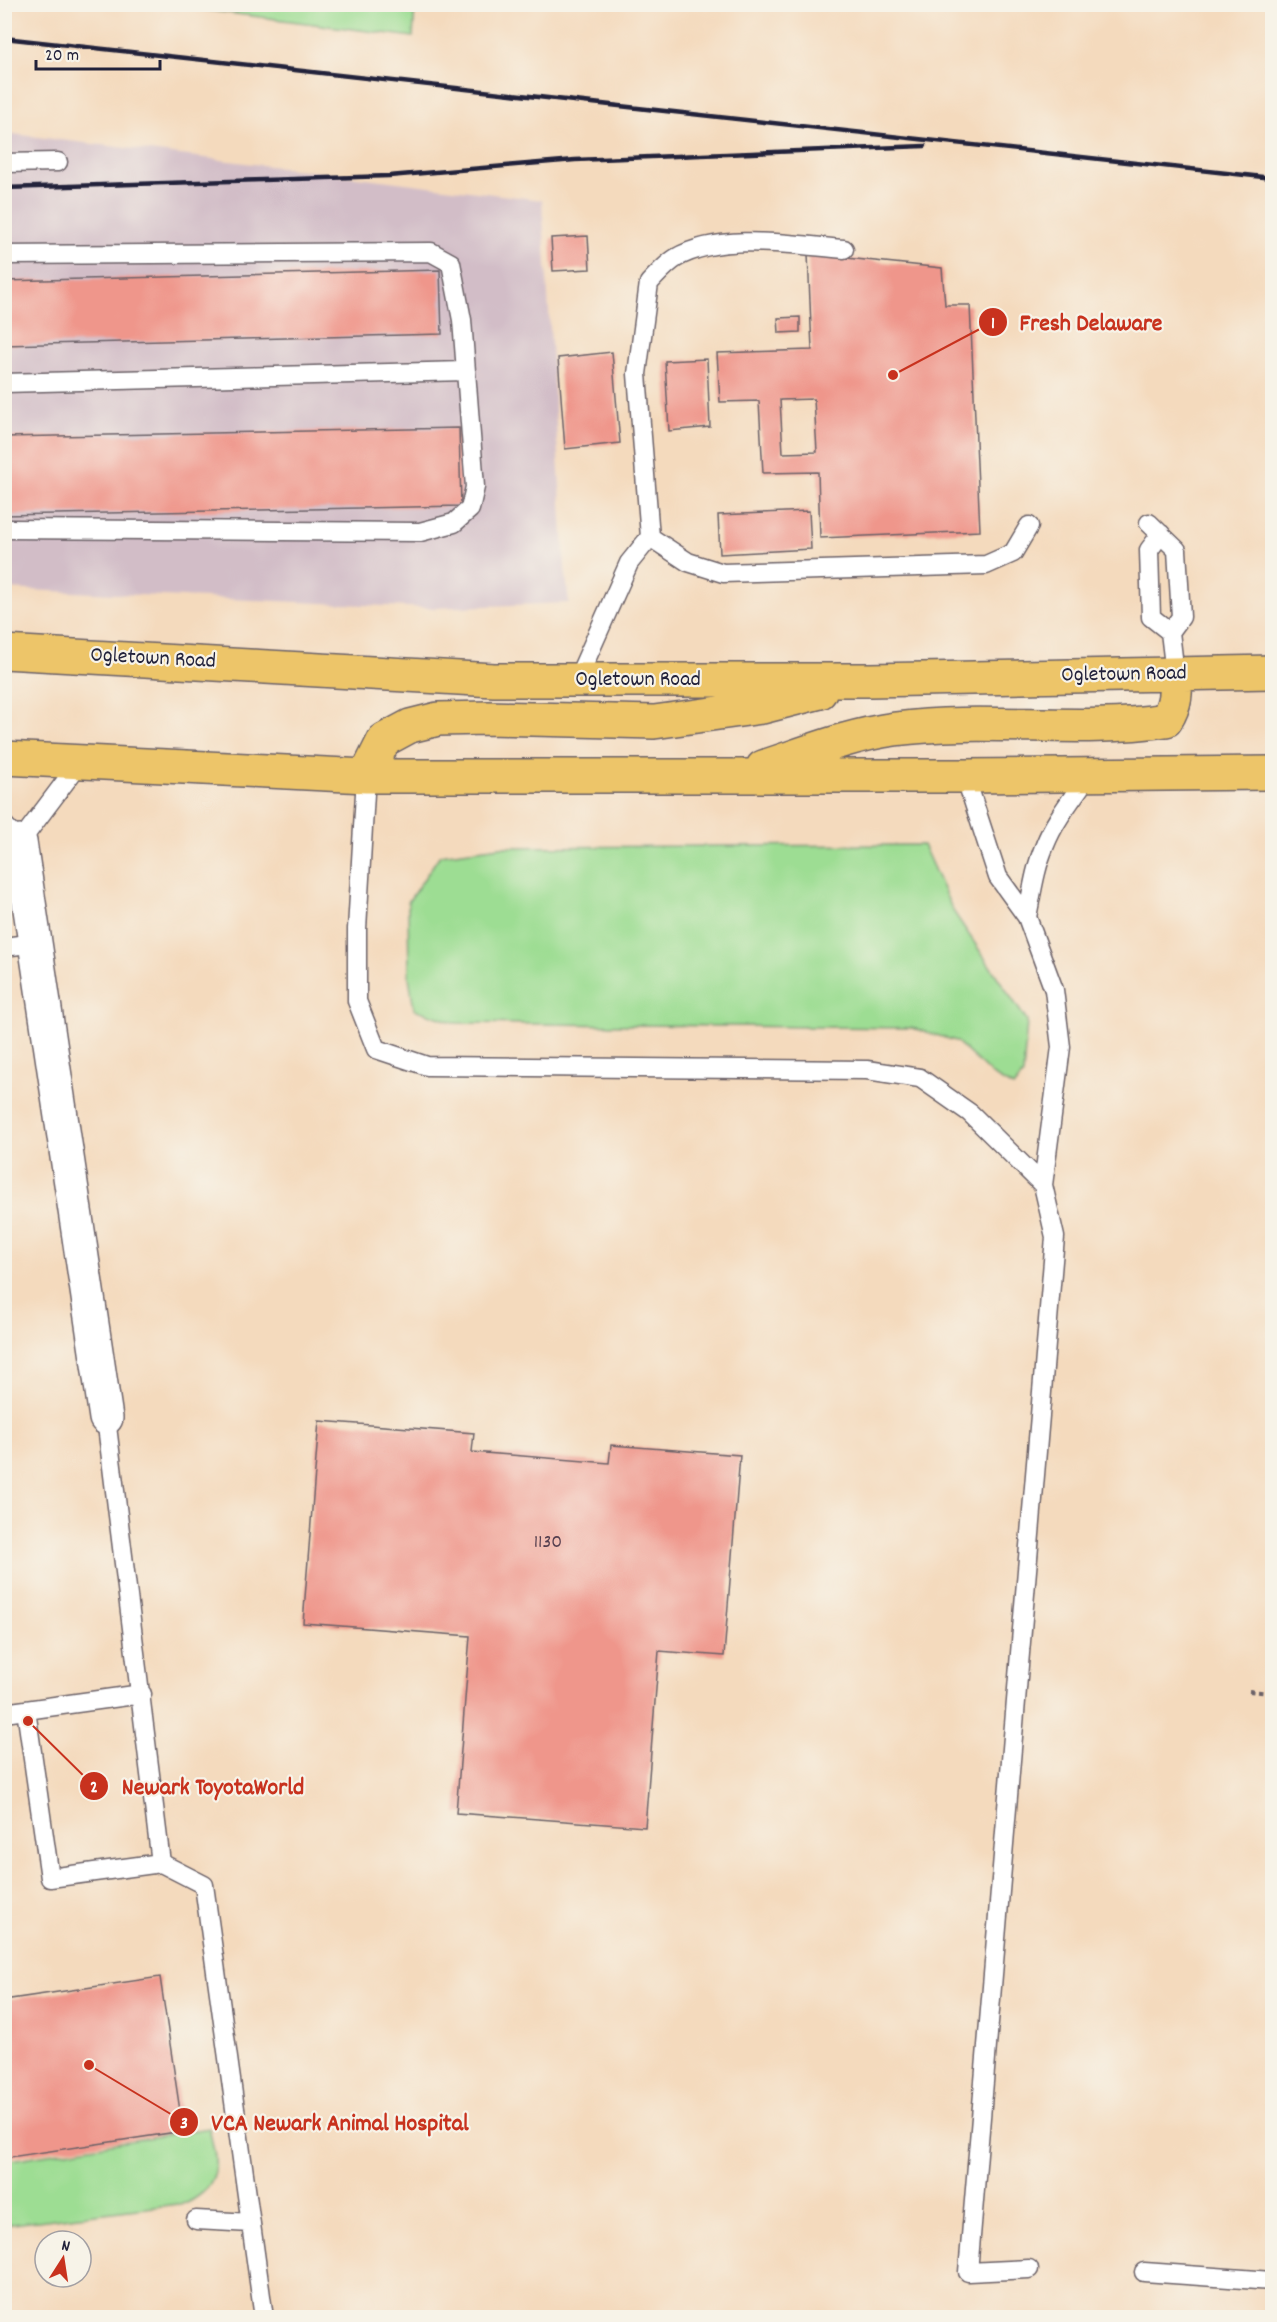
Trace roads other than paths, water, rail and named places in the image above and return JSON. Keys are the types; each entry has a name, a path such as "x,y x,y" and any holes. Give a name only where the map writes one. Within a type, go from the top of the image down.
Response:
{"main road":[{"name":"Ogletown Road","path":"4,651 494,680 870,680 1272,672"},
{"path":"735,776 842,741 895,729 981,724 1133,725 1166,720 1176,697 1175,674"},
{"path":"366,776 384,740 410,726 438,719 654,722 762,707 870,680"},
{"path":"4,758 366,776 965,776 1272,773"}],"street":[{"path":"12,833 20,945 106,1418"}],"lane":[{"path":"4,163 58,162"},
{"path":"578,680 629,563 650,537 637,374 649,283 676,258 718,243 764,242 844,249"},
{"path":"4,255 431,252 451,263 462,320 475,487 470,509 454,523 420,532 4,529"},
{"path":"4,383 465,371"},
{"path":"650,537 688,562 723,573 735,573 986,565 1013,553 1029,526"},
{"path":"1170,632 1151,617 1149,550 1155,529 1177,550 1181,617 1170,632 1175,674"},
{"path":"12,833 81,761"},
{"path":"1027,917 1037,866 1045,843 1089,774"},
{"path":"366,776 357,929 357,1001 376,1049 427,1066 867,1070 920,1078 970,1113 1043,1185"},
{"path":"965,776 998,877 1027,917 1054,990 1061,1047 1043,1185 1055,1237 968,2272 1029,2269"},
{"path":"106,1418 142,1694 161,1863"},
{"path":"4,1713 142,1694"},
{"path":"26,1710 50,1878 161,1863 204,1885 264,2318"},
{"path":"196,2220 251,2223"},
{"path":"1144,2272 1272,2281"}],"railway":[{"path":"4,38 1272,178"},
{"path":"4,188 389,176 575,160 925,146"}],"place":[{"name":"Fresh Delaware","path":"893,375"},
{"name":"Newark ToyotaWorld","path":"28,1721"},
{"name":"VCA Newark Animal Hospital","path":"89,2065"}]}
